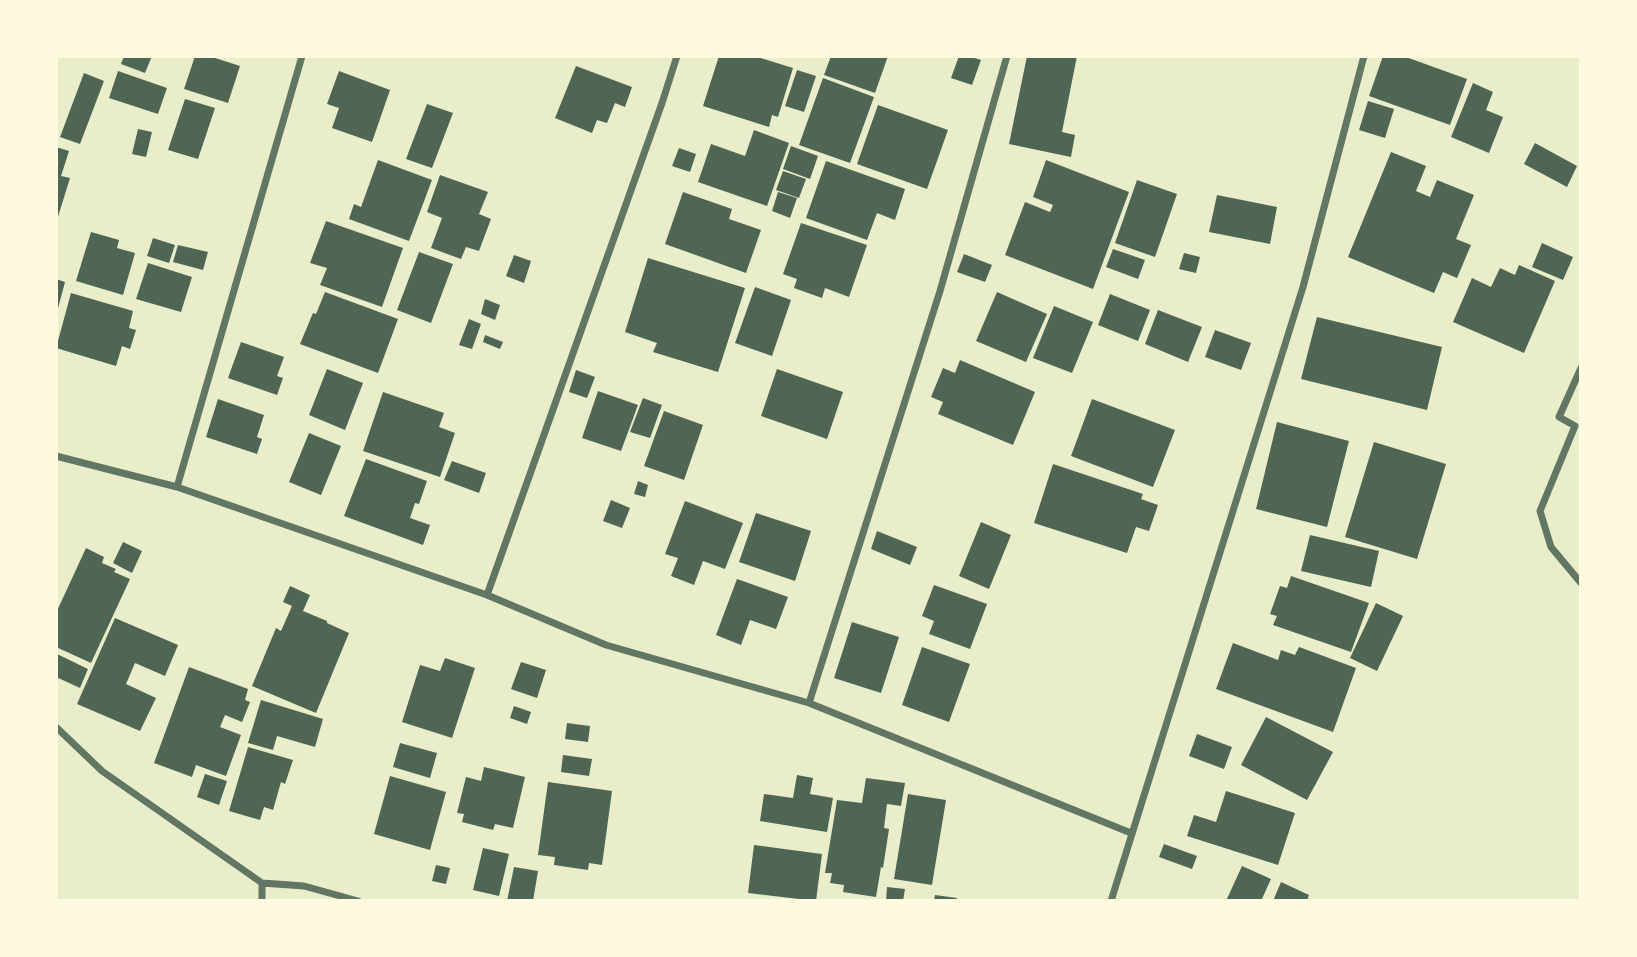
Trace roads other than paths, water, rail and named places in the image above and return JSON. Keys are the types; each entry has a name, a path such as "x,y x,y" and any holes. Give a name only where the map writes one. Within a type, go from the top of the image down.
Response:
{"street":[{"path":"177,487 302,56"},
{"path":"487,595 677,56"},
{"path":"809,703 940,291 1007,56"},
{"path":"1111,901 1303,287 1364,56"},
{"path":"1581,369 1559,416 1575,426 1541,511 1550,547 1581,583"},
{"path":"56,456 177,487 487,595 606,645 809,703 1131,833"},
{"path":"56,727 102,771 262,883 304,886 358,901"},
{"path":"262,883 262,901"}]}
